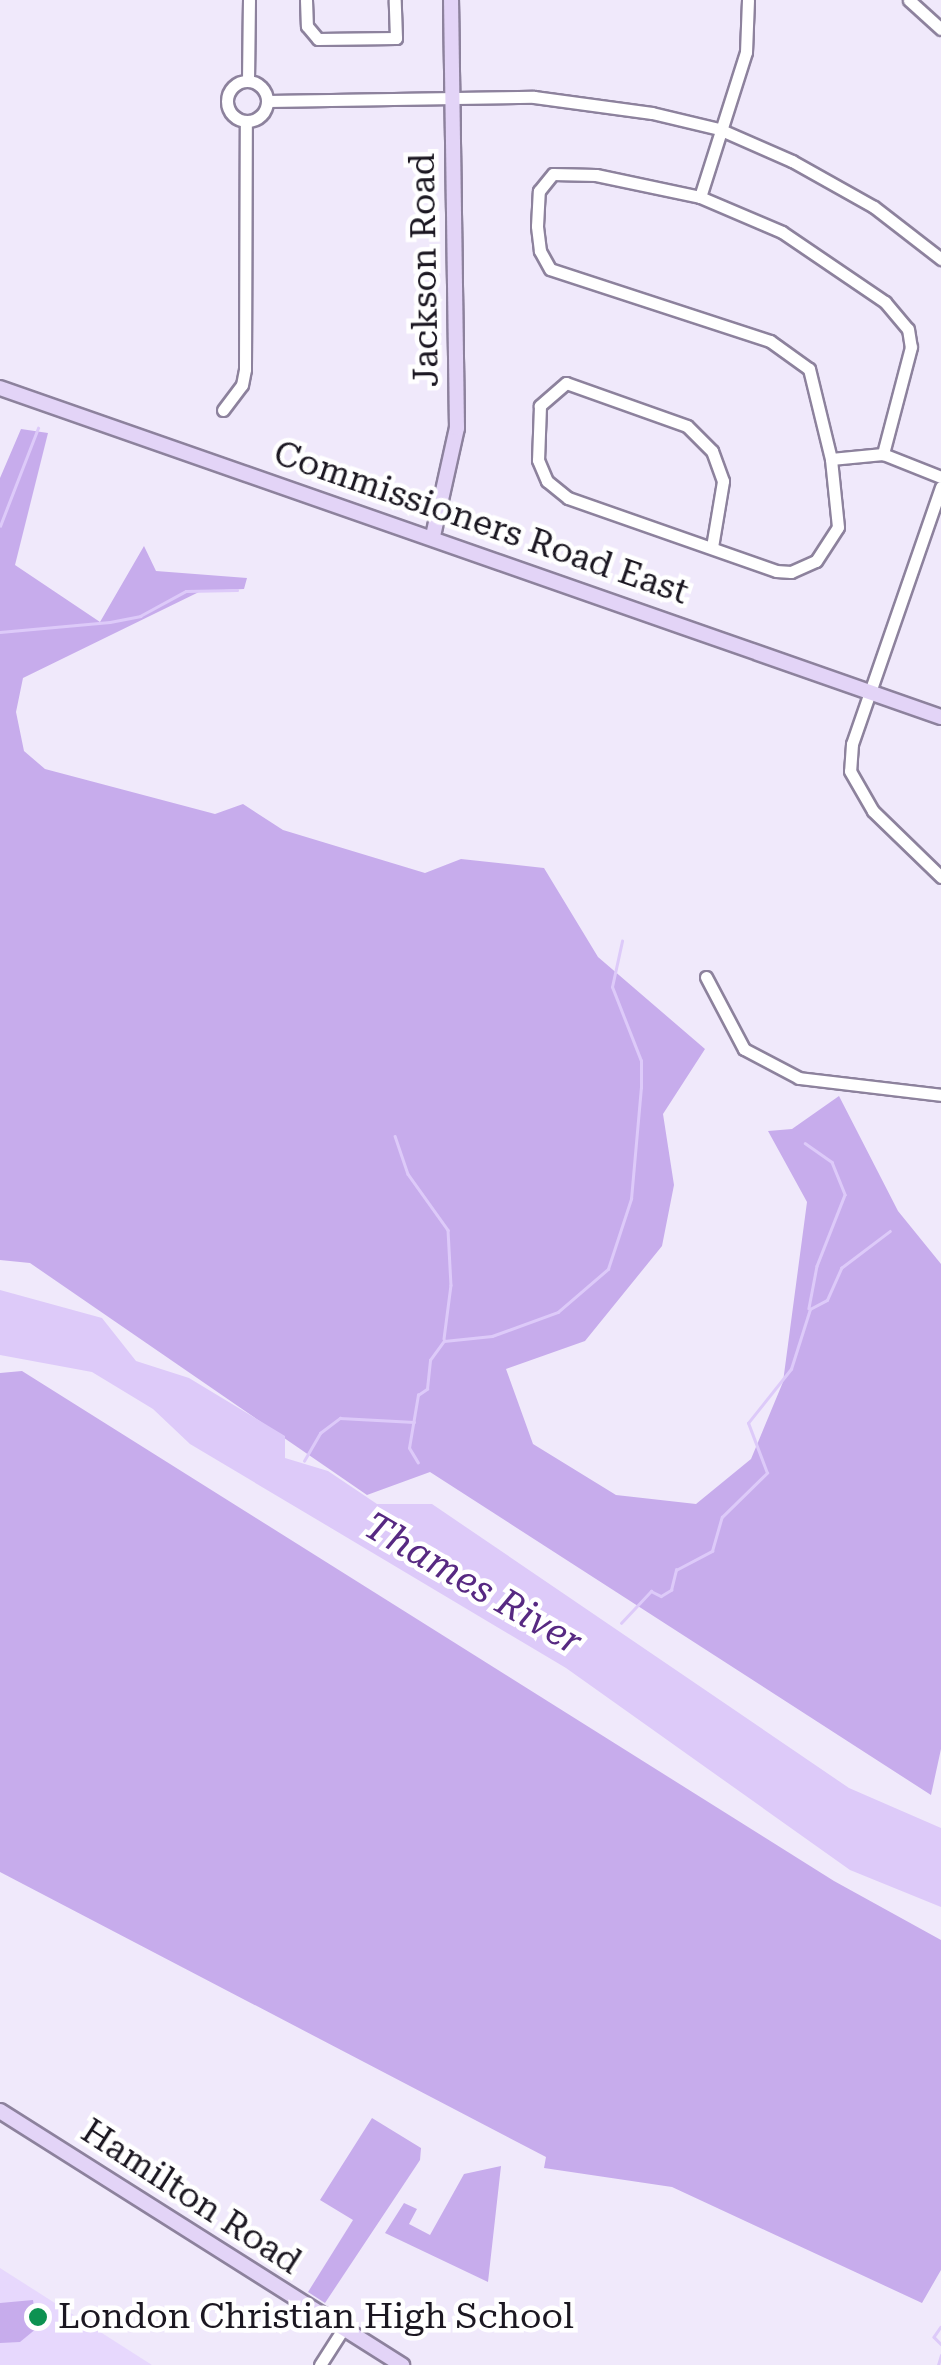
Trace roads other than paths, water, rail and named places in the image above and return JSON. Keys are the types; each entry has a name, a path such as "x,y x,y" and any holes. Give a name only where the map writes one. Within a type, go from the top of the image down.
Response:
{"main road":[{"name":"Jackson Road","path":"433,536 458,428 451,0"},
{"name":"Commissioners Road East","path":"0,388 433,536 941,717"},
{"name":"Hamilton Road","path":"0,2111 402,2365"}],"street":[{"path":"248,81 250,0"},
{"path":"306,0 306,26 318,40 396,38 395,0"},
{"path":"700,197 746,52 748,0"},
{"path":"909,0 941,29"},
{"path":"246,121 232,113 228,101 234,86 248,81 260,85 268,100"},
{"path":"268,100 452,98 605,104 719,130 874,208 941,259"},
{"path":"246,121 261,115 268,100"},
{"path":"224,410 242,385 244,369 246,121"},
{"path":"712,547 723,480 712,451 687,426 566,383 547,394 540,406 538,460 547,481 568,498 776,571 816,561 838,526 831,459 809,369 784,347 633,291 564,274 543,260 539,191 560,172 700,197 782,232 896,312 911,348 884,454"},
{"path":"831,459 884,454 941,477"},
{"path":"941,487 871,692 850,772 873,811 941,877"},
{"path":"706,977 744,1050 799,1078 941,1096"},
{"path":"320,2365 343,2329"}],"water":[{"name":"Thames River","path":"0,1290 102,1318 136,1361 189,1378 285,1436 285,1458 328,1471 377,1504 432,1504 849,1788 941,1828 941,1907 850,1870 566,1668 190,1444 153,1409 92,1372 0,1355"}],"waterway":[{"path":"0,526 38,428"},
{"path":"0,632 110,622 140,616 186,591 237,590"},
{"path":"418,1463 409,1448 418,1395 427,1389 430,1360 444,1341 492,1336 558,1312 608,1269 631,1199 641,1088 641,1061 612,987 622,941"},
{"path":"395,1136 408,1174 448,1230 451,1285 444,1339"},
{"path":"805,1143 832,1162 845,1195 817,1266 809,1308"},
{"path":"621,1623 651,1591 661,1596 671,1590 676,1570 712,1551 722,1517 767,1473 748,1423 791,1369 810,1309 827,1300 841,1268 890,1231"},
{"path":"304,1461 320,1433 340,1418 414,1422"},
{"path":"941,2327 934,2337 941,2344"},
{"path":"938,2365 941,2355"}],"place":[{"name":"London Christian High School","path":"38,2317"}]}
